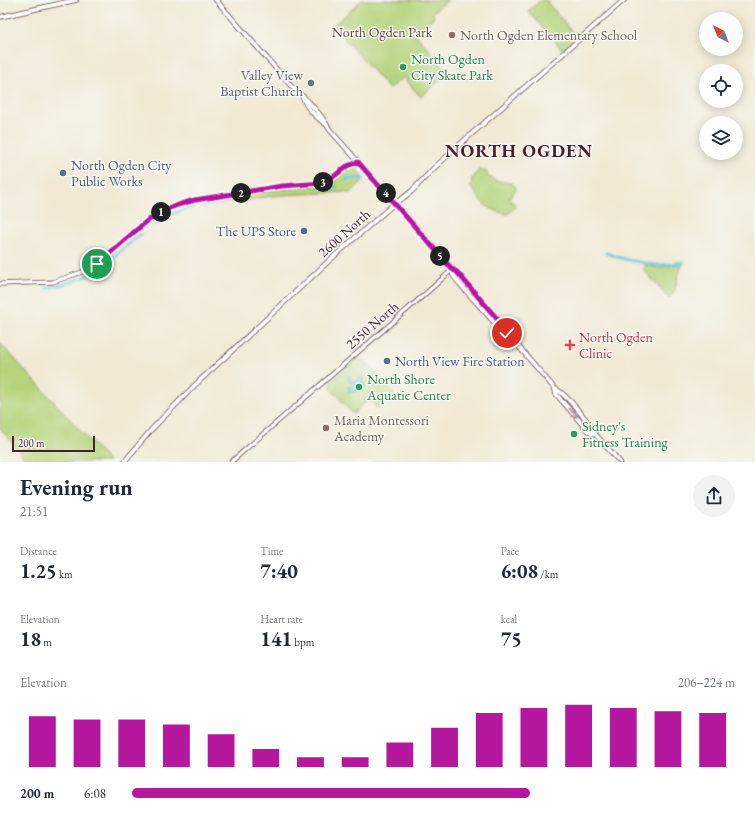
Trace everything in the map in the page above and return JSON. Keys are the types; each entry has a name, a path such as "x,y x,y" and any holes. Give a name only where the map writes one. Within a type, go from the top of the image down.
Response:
{"main road":[{"path":"0,16 76,0"},
{"path":"216,0 303,98 305,104 318,119 326,125 452,269 457,272 477,295 505,328 507,333 555,388 556,394 589,432 595,434 620,462"},
{"name":"2600 North","path":"124,462 152,429 195,385 331,258 395,203 403,198 467,138 624,0"},
{"path":"452,269 453,275 501,330 507,333"}],"street":[{"path":"0,284 53,282 73,275 97,264 147,221 167,209 195,200 282,186 322,183 328,181 347,166 354,157"},
{"path":"347,166 358,162"},
{"name":"2550 North","path":"231,462 452,269"}],"green space":[{"name":"North Ogden Park","path":"362,0 448,0 432,13 434,17 414,33 448,72 421,97 403,77 389,89 333,26"},
{"path":"541,0 547,0 547,2 573,33 582,33 563,50 528,11"},
{"path":"353,165 364,180 349,194 348,192 280,195 246,200 245,194 321,186 337,179"},
{"path":"480,169 485,170 490,179 491,177 496,181 511,183 516,187 516,190 509,198 516,206 507,214 486,206 471,188 472,179"},
{"path":"684,263 679,272 674,290 669,298 644,270 645,265 659,268"},
{"path":"0,343 109,462 28,462 0,428"},
{"name":"North Shore Aquatic Center","path":"356,359 364,360 394,394 377,408 370,401 366,401 353,414 331,389 331,382"}],"water":[{"path":"348,376 351,376 353,382 362,377 364,379 362,381 367,386 355,392 349,393 348,387 353,386 352,383 349,382"}],"waterway":[{"path":"346,180 349,178 363,179"},
{"path":"330,189 332,190 336,187"},
{"path":"236,200 240,199"},
{"path":"203,206 231,201"},
{"path":"154,224 163,218 193,207"},
{"path":"104,265 141,234"},
{"path":"606,253 624,259 655,265 683,262"},
{"path":"83,278 97,270"},
{"path":"47,288 79,279"}],"place":[{"name":"North Ogden Elementary School","path":"452,35"},
{"name":"North Ogden City Skate Park","path":"403,67"},
{"name":"Valley View Baptist Church","path":"311,83"},
{"name":"North Ogden City Public Works","path":"63,173"},
{"name":"The UPS Store","path":"304,231"},
{"name":"North Ogden Clinic","path":"570,345"},
{"name":"North View Fire Station","path":"387,361"},
{"name":"North Shore Aquatic Center","path":"359,387"},
{"name":"Maria Montessori Academy","path":"326,428"},
{"name":"Sidney's Fitness Training","path":"574,434"}],"district":[{"name":"NORTH OGDEN","path":"519,151"}],"route":[{"path":"97,264 147,221 167,209 195,200 282,186 322,183 328,181 347,166 358,162 452,269 457,272 505,328 507,333"}]}
